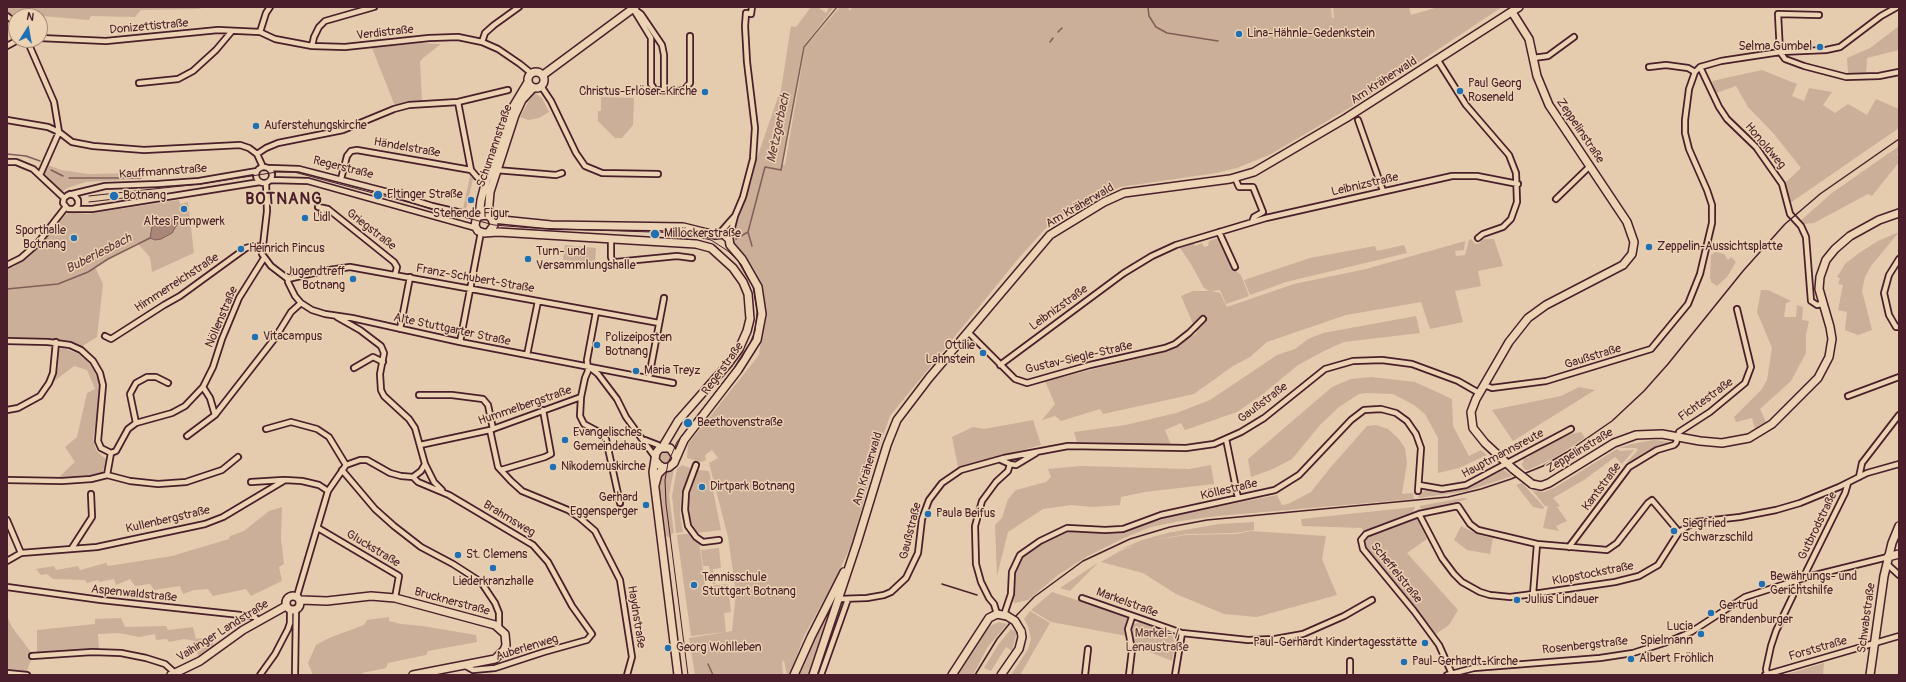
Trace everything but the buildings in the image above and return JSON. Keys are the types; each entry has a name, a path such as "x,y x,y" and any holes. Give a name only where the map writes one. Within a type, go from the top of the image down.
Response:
{"main road":[{"path":"543,75 633,7"},
{"name":"Am Kräherwald","path":"813,675 839,599 896,420 1050,235 1098,205 1124,193 1235,178 1254,172 1308,141 1519,7"},
{"name":"Zeppelinstraße","path":"1512,12 1529,39 1542,92 1631,230 1634,242 1632,254 1623,265 1546,305 1528,318 1509,342 1479,393 1471,412 1473,428 1485,443 1532,484 1541,486 1549,483 1600,451 1627,437 1643,433 1657,433 1712,443 1730,442 1749,438 1776,420 1818,378 1829,357 1832,339 1819,292 1820,277 1826,260 1835,249 1858,231 1879,220 1899,213"},
{"path":"536,71 543,75 544,82 541,86 533,88 528,82 530,73 536,71"},
{"name":"Schumannstraße","path":"479,216 480,204 486,181 513,107 528,82"},
{"name":"Schumannstraße","path":"490,217 488,200 496,170 515,115 522,100 533,88"},
{"path":"479,216 490,217 494,225 489,232 479,230 475,223 479,216"},
{"name":"Regerstraße","path":"490,217 551,225 675,226 723,234 730,242 742,259 758,287 762,314 757,340 738,370 684,440 676,457"},
{"name":"Regerstraße","path":"489,232 683,242 711,248 714,252 719,254 738,275 748,294 750,318 747,331 739,349 728,364 678,421 661,446"},
{"path":"711,248 711,240 717,234"},
{"path":"719,254 728,251 730,242"},
{"path":"655,459 658,466 664,468 672,466 676,457 670,448 661,446 655,459 652,472 678,675"},
{"path":"655,487 657,478 664,468"},
{"name":"Schwabstraße","path":"1870,675 1887,561 1892,542 1899,526"},
{"name":"Rosenbergstraße","path":"1887,561 1899,554"},
{"path":"794,675 851,560"},
{"name":"Brucknerstraße","path":"299,598 327,601 371,596 395,598 499,627 506,639 506,645 502,654 495,659 413,675"},
{"name":"Vaihinger Landstraße","path":"291,608 290,598 299,598"},
{"name":"Vaihinger Landstraße","path":"173,674 200,661 258,621 291,608 299,598"},
{"path":"828,604 834,599 839,599"},
{"path":"952,675 984,623 989,618 1003,615 1015,621 1021,630 1022,637 1019,649 1001,675"}],"street":[{"path":"260,32 266,13 270,7"},
{"path":"312,46 319,27 325,21 374,7"},
{"path":"482,42 485,34 494,25 519,7"},
{"path":"633,7 641,14 659,40 664,55 664,90"},
{"path":"633,7 648,32 651,43 652,86 655,90 684,90 690,83 690,36"},
{"path":"730,242 735,216 745,192 753,154 755,128 747,62 745,26 746,14 751,14 752,7"},
{"path":"1649,68 1666,65 1688,68 1695,72 1700,67 1722,61 1780,52 1826,50 1840,47 1881,16 1897,7"},
{"path":"1819,15 1778,14 1780,52 1786,59 1804,66 1846,77 1880,76 1899,72"},
{"name":"Donizettistraße","path":"48,38 106,41 218,30 260,32"},
{"path":"139,83 173,80 193,70 216,50 232,31"},
{"name":"Verdistraße","path":"260,32 276,39 312,46 364,46 450,37 482,42 498,49 530,73"},
{"path":"1533,58 1548,56 1574,37"},
{"path":"651,43 659,40"},
{"path":"31,48 54,102 59,132 40,175"},
{"path":"1437,60 1466,105 1509,155 1515,167 1518,184 1517,202 1511,219 1503,226 1483,234 1478,238"},
{"name":"Honoldweg","path":"1700,67 1718,107 1756,147 1782,184 1790,214 1801,226 1806,238 1811,301 1814,304 1822,304"},
{"name":"Gaußstraße","path":"1484,385 1492,388 1546,381 1654,347 1688,304 1700,274 1709,242 1712,223 1712,206 1707,190 1689,149 1685,133 1687,99 1690,82 1695,72"},
{"path":"541,86 550,100 576,153 585,166 602,173 658,174"},
{"path":"257,154 266,148 286,141 343,130 402,107 458,102 508,90"},
{"path":"458,102 471,170"},
{"path":"7,120 48,128 59,132 72,142 93,146 144,150 240,145 249,148 257,154 263,167"},
{"path":"1358,120 1383,191"},
{"name":"Händelstraße","path":"341,179 347,156 353,150 471,170 477,177 486,181"},
{"path":"7,162 25,165 40,175 64,198 63,203 65,208 37,244 21,258 7,265"},
{"path":"1556,199 1590,166"},
{"path":"263,167 270,168 272,172 271,180 266,183 260,182 257,178 257,171 263,167"},
{"name":"Regerstraße","path":"270,168 292,168 341,179 420,202 479,216"},
{"path":"496,170 556,175 562,173"},
{"name":"Kauffmannstraße","path":"64,198 70,194 105,186 199,181 257,171"},
{"name":"Leibnizstraße","path":"1000,365 1124,273 1152,256 1176,245 1252,222 1452,176 1477,176 1518,184"},
{"path":"1235,178 1238,187 1254,187 1261,205 1263,212 1254,217 1252,222"},
{"name":"Regerstraße","path":"271,180 308,182 479,230"},
{"name":"Kauffmannstraße","path":"65,208 92,209 260,182"},
{"path":"188,436 215,415 275,338 291,312 301,303 295,296 288,282 288,278 271,266 264,258 262,247 267,211 266,183"},
{"path":"70,194 75,196 78,200 78,205 74,209"},
{"name":"Schumannstraße","path":"469,214 475,211 480,204"},
{"name":"Griegstraße","path":"322,214 320,207 328,209 394,262 397,267 395,275"},
{"path":"717,234 735,216"},
{"path":"460,342 479,230"},
{"path":"1219,232 1235,267"},
{"path":"611,238 611,257 612,260 616,262 677,256 692,258"},
{"name":"Himmerreichstraße","path":"105,336 111,339 180,296 246,248 253,246 262,247"},
{"name":"Nöllenstraße","path":"136,423 172,413 185,406 203,387 213,367 222,339 239,298 264,258"},
{"path":"1898,328 1886,309 1884,293 1888,275 1899,258"},
{"name":"Franz-Schubert-Straße","path":"288,278 342,267 410,277 659,323"},
{"path":"400,329 410,277"},
{"path":"649,377 664,298"},
{"path":"527,355 538,300"},
{"name":"Alte Stuttgarter Straße","path":"301,303 312,310 337,317 352,318 460,342 600,367 673,383"},
{"name":"Fichtestraße","path":"1678,437 1679,432 1710,412 1741,387 1748,378 1750,363 1737,309"},
{"name":"Hummelbergstraße","path":"420,445 492,430 581,397 584,378 588,371 596,312"},
{"path":"266,429 291,422 317,428 329,437 346,465 360,460 367,460 401,476 413,477 421,471 425,464 412,423 387,399 381,390 380,374 384,353 381,346 360,330 337,317"},
{"name":"Gustav-Siegle-Straße","path":"968,332 1015,379 1026,383 1090,365 1165,348 1175,344 1203,320"},
{"path":"7,341 56,342 70,345 80,350 93,361 100,373 103,385 103,398 97,433 98,440 102,448 111,453"},
{"path":"7,410 18,408 40,396 49,383 53,373 56,342"},
{"path":"354,368 373,357 383,362"},
{"name":"Gaußstraße","path":"839,599 877,597 891,592 906,578 915,562 922,519 927,504 934,491 950,476 961,470 1039,451 1068,446 1202,447 1242,432 1264,418 1325,369 1353,361 1382,360 1412,364 1458,381 1479,393"},
{"path":"588,366 598,374 655,459"},
{"path":"598,374 600,367"},
{"path":"584,378 591,374 598,374"},
{"path":"1848,396 1899,376"},
{"path":"111,453 116,451 126,433 136,423 130,394 136,383 147,377 156,377 168,383"},
{"path":"203,387 210,398 215,415"},
{"name":"Haydnstraße","path":"418,395 452,395 483,399 488,405 498,467 522,491 568,510 595,531 620,580 632,652 630,671 627,675"},
{"path":"581,397 581,420 599,432 606,439 620,504"},
{"name":"Köllestraße","path":"1003,615 1011,594 1012,572 1020,554 1040,541 1067,528 1118,530 1161,515 1275,490 1299,475 1351,420 1364,410 1373,409 1396,413 1407,421 1416,434 1421,448 1418,491"},
{"path":"501,470 551,454 543,410"},
{"path":"1859,477 1862,463 1899,415"},
{"name":"Hauptmannsreute","path":"1419,485 1452,489 1466,485 1511,466 1571,429"},
{"name":"Kantstraße","path":"1569,547 1629,467 1658,450 1674,445 1678,437"},
{"path":"643,439 661,446"},
{"path":"1226,439 1238,498"},
{"path":"1000,460 1010,464 1021,462 1039,451"},
{"path":"107,476 111,453"},
{"path":"7,480 62,482 107,476 130,481 158,484 186,482 222,470 238,457"},
{"name":"Brahmsweg","path":"425,464 434,482 444,492"},
{"path":"1003,615 984,591 976,564 975,526 982,501 987,493 1008,471 1010,464"},
{"name":"Klopstockstraße","path":"1419,514 1442,558 1462,582 1480,592 1490,595 1510,596 1533,594 1615,582 1643,574 1654,568 1661,561 1679,532 1696,522 1740,517 1794,504 1848,483 1859,477 1899,464"},
{"name":"Vaihinger Landstraße","path":"299,598 328,491 346,465"},
{"path":"696,465 686,492 685,510 688,526 696,538 703,542 719,540"},
{"path":"342,470 375,509 394,526 421,547 453,564 481,582 495,603 499,613 499,627"},
{"name":"Brahmsweg","path":"413,477 418,482 444,492 534,545 548,562 572,606 592,634"},
{"path":"251,482 285,480 302,481 319,485 328,491"},
{"name":"Kullenbergstraße","path":"7,561 21,553 97,547 205,524 223,517 285,480"},
{"name":"Gutbrodstraße","path":"1807,577 1806,572 1845,493 1848,483"},
{"path":"72,548 92,517 91,494"},
{"path":"1419,514 1458,506 1468,522 1474,528 1537,544 1607,550 1617,544 1648,503 1652,500 1679,532"},
{"name":"Scheffelstraße","path":"1419,514 1366,534 1361,538 1361,545 1439,645 1450,674"},
{"path":"7,520 21,553"},
{"name":"Gluckstraße","path":"318,528 399,576 395,598"},
{"path":"1533,594 1537,544"},
{"path":"1887,561 1899,575"},
{"name":"Rosenbergstraße","path":"1450,674 1474,668 1600,658 1633,653 1670,641 1691,632 1745,597 1807,577 1887,561"},
{"path":"1769,674 1766,669 1771,646 1776,630 1797,588 1796,581"},
{"name":"Aspenwaldstraße","path":"7,587 101,600 250,616 255,617 258,621"},
{"name":"Markelstraße","path":"1082,598 1132,617 1182,633 1248,640 1275,639 1303,634 1344,616 1372,600"},
{"path":"821,675 848,599"},
{"path":"291,608 294,675"},
{"path":"1129,675 1132,650 1128,629 1132,617"},
{"path":"260,675 275,654 292,623"},
{"path":"1175,675 1182,633"},
{"name":"Auberlenweg","path":"464,665 473,670 495,668 587,640 592,634"},
{"name":"Forststraße","path":"1769,674 1899,636"},
{"path":"1085,675 1088,649"},
{"path":"32,656 84,652 121,653 146,658 165,664 173,674"},
{"path":"1350,661 1350,675"},
{"path":"7,673 26,675"}],"green space":[{"path":"7,7 206,7 198,9 141,10 135,17 91,16 89,20 48,17 48,8 8,8 7,12"},
{"path":"811,7 818,7 826,13 829,7 834,7 803,47 781,165 785,165 805,47 840,7 848,7 850,11 852,7 1331,7 1332,18 1334,18 1333,7 1409,7 1411,15 1438,7 1502,7 1356,104 1271,154 1237,168 1216,173 1120,187 1070,211 1045,229 1018,259 890,416 876,456 852,543 836,578 804,636 790,675 787,675 784,660 782,662 783,675 695,675 689,638 732,631 736,593 728,537 709,463 718,458 712,450 705,455 706,460 701,462 687,458 688,444 759,355 765,305 754,270 734,243 734,232 751,183 757,158 778,97 780,96 791,26 796,27"},
{"path":"1899,26 1899,50 1867,58 1866,73 1848,73 1847,58 1870,48"},
{"path":"420,43 441,44 420,62 422,101 395,106 372,48"},
{"path":"1762,70 1797,84 1792,96 1804,101 1809,88 1832,92 1823,105 1835,113 1848,104 1867,115 1876,99 1899,109 1899,128 1790,203 1785,183 1801,168 1774,134 1748,107 1736,86 1716,93 1712,81"},
{"path":"535,93 542,98 549,112 539,118 528,120 520,117 530,99"},
{"path":"601,97 634,98 633,125 622,138 615,138 598,121 598,111 601,111"},
{"path":"1899,146 1899,154 1897,153 1899,162 1872,196 1868,194 1814,223 1803,224 1799,222 1832,193"},
{"path":"48,165 61,170 88,174 142,173 142,179 86,182 67,188 61,193 43,175"},
{"path":"470,176 473,179 466,210 463,209"},
{"path":"179,200 180,204 188,202 194,253 152,272 150,257 137,243 95,267 103,284 97,337 81,347 62,340 7,338 7,268 14,267 40,245 68,212 87,214"},
{"path":"1899,232 1871,266 1865,277 1862,291 1872,330 1858,335 1845,330 1847,312 1838,310 1843,285 1838,284 1840,278 1837,277 1845,264 1859,253 1878,241"},
{"path":"1218,238 1236,271 1241,275 1249,296 1226,304 1220,290 1211,291 1220,293 1227,307 1294,284 1366,269 1465,241 1464,250 1455,251 1456,256 1465,255 1469,240 1471,239 1475,244 1478,244 1484,239 1494,239 1503,266 1478,271 1481,286 1455,291 1463,322 1430,329 1421,302 1346,315 1267,342 1250,357 1233,366 1194,394 1103,414 1100,409 1061,421 1055,416 1042,420 1055,404 1045,381 1169,351 1197,333 1181,296 1193,291 1209,291 1204,288 1191,264 1180,248 1194,243 1195,246 1202,243 1204,247 1208,246 1209,241"},
{"path":"565,245 596,248 595,263 563,260"},
{"path":"1404,245 1407,253 1286,282 1250,295 1244,280 1310,258 1375,246 1377,251"},
{"path":"1715,252 1724,254 1728,260 1731,257 1736,262 1727,277 1717,286 1711,282 1710,278 1711,255"},
{"path":"1761,290 1768,290 1791,301 1786,303 1784,317 1796,317 1797,305 1803,307 1802,320 1809,321 1806,335 1806,353 1791,381 1760,409 1766,422 1755,429 1752,418 1736,422 1734,417 1762,389 1767,380 1772,348 1757,312"},
{"path":"1416,316 1420,333 1344,342 1326,350 1298,365 1263,394 1237,412 1185,430 1181,423 1165,430 1171,445 1077,442 1074,432 1126,425 1176,413 1210,400 1277,355 1295,349 1308,339 1323,333"},
{"path":"63,348 79,354 87,361 94,370 100,385 93,439 96,450 107,459 102,473 57,479 75,462 65,447 77,437 87,393 95,389 87,370 74,366 52,383 58,367 59,349"},
{"path":"1371,377 1415,382 1452,399 1453,426 1469,456 1481,450 1487,455 1459,468 1438,473 1438,438 1425,414 1414,405 1393,394 1367,393 1359,394 1339,407 1320,425 1292,459 1273,469 1251,477 1248,459 1332,387 1351,379"},
{"path":"1579,387 1595,390 1513,441 1492,410 1561,396"},
{"path":"1033,420 1041,445 958,467 952,437 973,427 984,429"},
{"path":"1376,425 1388,429 1398,438 1405,448 1407,463 1402,494 1413,493 1414,499 1218,516 1180,521 1151,527 1124,538 1086,557 1058,575 1028,600 1015,603 1012,600 1013,573 1021,555 1041,542 1068,530 1118,533 1172,516 1277,495 1282,505 1288,504 1311,492 1367,426"},
{"path":"1581,432 1585,438 1554,458 1525,470 1522,465 1524,458 1529,458 1529,456 1567,435"},
{"path":"1654,440 1669,442 1668,444 1647,451 1627,464 1627,462 1638,450 1636,448 1618,448 1632,444"},
{"path":"1615,447 1551,488 1540,490 1530,489 1551,487"},
{"path":"1617,449 1620,451 1634,450 1622,464 1615,457 1584,480 1553,498 1560,506 1557,507 1567,521 1556,526 1559,531 1543,528 1548,506 1545,506 1532,490 1544,492 1554,488"},
{"path":"665,451 670,453 672,458 670,463 665,465 660,463 658,458 660,453"},
{"path":"682,465 693,469 688,484 685,484 681,495 680,513 683,532 676,533 672,496 677,469"},
{"path":"1211,465 1214,484 1145,492 1121,497 1120,505 1093,507 1071,505 1043,509 1008,532 997,576 995,525 1002,518 1008,499 1016,490 1046,482 1051,477 1048,469 1081,466 1189,469"},
{"path":"674,469 669,495 674,533 671,534 671,538 666,536 661,494 658,494 658,489 660,477 664,472"},
{"name":"Dirtpark Botnang","path":"698,470 709,471 721,530 696,533 691,524 687,503"},
{"path":"1504,470 1512,476 1467,491 1418,498 1420,493 1426,490 1445,493 1460,490"},
{"path":"1522,483 1544,507 1543,509 1533,507 1516,485"},
{"path":"1463,498 1468,499 1424,511 1419,506"},
{"path":"282,507 281,539 284,564 279,567 282,581 251,596 246,589 213,596 208,589 194,590 183,594 180,586 154,590 150,584 135,586 130,579 116,585 114,579 100,582 98,580 87,583 85,580 53,579 47,574 41,575 36,569 54,566 56,570 78,566 80,570 106,563 108,566 172,556 229,539 230,536 244,531 269,511"},
{"path":"1415,507 1413,512 1363,531 1362,528 1302,526 1301,519"},
{"path":"1417,518 1427,539 1407,553 1458,610 1449,625 1436,634 1364,545 1365,539 1370,535"},
{"path":"1254,522 1254,530 1235,533 1187,534 1154,540 1186,535 1236,534 1251,531 1326,536 1322,559 1337,595 1257,617 1224,614 1176,594 1143,573 1101,562 1120,551 1136,545 1119,550 1142,540 1167,533 1219,524"},
{"path":"1461,526 1479,535 1493,538 1490,554 1467,550 1454,540"},
{"name":"Tennisschule Stuttgart Botnang","path":"693,533 694,541 699,541 705,586 728,584 731,612 724,613 726,632 691,636 677,535"},
{"path":"719,548 721,568 713,569 715,584 713,584 709,566 703,566 701,550"},
{"path":"1099,562 1070,591 1060,588"},
{"path":"1052,592 1129,617 1125,628 1127,636 1051,622 1031,610"},
{"path":"1030,611 1050,623 1020,675 1011,675 1028,649 1031,639 1028,626 1024,619"},
{"path":"827,612 830,612 809,675 799,675 798,672"},
{"path":"7,616 12,627 33,655 27,671 7,671"},
{"path":"389,617 389,621 401,624 476,635 477,642 428,651 426,655 388,663 386,668 362,673 362,675 313,675 308,663 316,645 329,638 364,625 367,620"},
{"path":"121,618 125,627 166,626 168,630 193,627 196,639 211,637 214,646 198,656 195,641 184,639 169,642 167,639 156,640 155,634 139,637 119,633 98,634 99,650 37,653 37,630 95,624 95,619"},
{"path":"999,622 1007,624 987,648 973,675 957,675 975,645 990,626"},
{"name":"Markel- / Lenaustraße","path":"1139,622 1172,634 1175,644 1172,661 1147,651 1135,649 1132,625"},
{"path":"1011,629 1016,632 1012,651 1006,647 991,671 984,668 998,645"},
{"path":"1824,663 1823,675 1784,675"}],"shaded area":[{"path":"168,217 178,223 172,233 161,239 155,240 150,238 152,227 159,221"}],"waterway":[{"name":"Metzgerbach","path":"752,246 748,232 765,167 781,170 804,47 837,7"},
{"path":"1148,7 1149,16 1156,27 1167,33 1218,41"},
{"path":"1058,32 1062,28"},
{"path":"1050,42 1053,38"},
{"path":"7,154 26,156 40,161"},
{"path":"51,170 63,176"},
{"path":"69,178 140,178"},
{"name":"Buberlesbach","path":"736,239 748,232"},
{"name":"Buberlesbach","path":"7,289 58,284 88,272 108,259 150,238"},
{"name":"Metzgerbach","path":"708,664 713,675"}],"tram line":[{"path":"89,196 200,184 277,172 294,172 494,225 532,228 682,233 711,240 728,251 741,264 753,287 757,312 755,331 741,359 677,442 668,463 665,480 666,504 688,675"},
{"path":"89,202 149,195"}],"railway":[{"path":"975,675 997,639 1034,597 1083,561 1130,539 1170,527 1207,520 1448,497 1481,489 1543,466 1567,452 1612,421 1644,391 1668,364 1743,271 1785,224 1820,194 1899,139"},
{"path":"942,584 977,595"}],"place":[{"name":"Lina-Hähnle-Gedenkstein","path":"1239,34"},
{"name":"Selma Gumbel","path":"1820,47"},
{"name":"Paul Georg Roseneld","path":"1460,91"},
{"name":"Christus-Erlöser-Kirche","path":"705,92"},
{"name":"Auferstehungskirche","path":"256,126"},
{"name":"Eltinger Straße","path":"378,195"},
{"name":"Botnang","path":"114,196"},
{"name":"Stehende Figur","path":"471,200"},
{"name":"Altes Pumpwerk","path":"184,209"},
{"name":"Lidl","path":"305,218"},
{"name":"Millöckerstraße","path":"655,234"},
{"name":"Sporthalle Botnang","path":"74,238"},
{"name":"Zeppelin-Aussichtsplatte","path":"1649,247"},
{"name":"Heinrich Pincus","path":"241,249"},
{"name":"Turn- und Versammlungshalle","path":"528,259"},
{"name":"Jugendtreff Botnang","path":"353,279"},
{"name":"Vitacampus","path":"255,337"},
{"name":"Polizeiposten Botnang","path":"597,345"},
{"name":"Ottilie Lahnstein","path":"983,353"},
{"name":"Maria Treyz","path":"636,371"},
{"name":"Beethovenstraße","path":"688,423"},
{"name":"Evangelisches Gemeindehaus","path":"565,440"},
{"name":"Nikodemuskirche","path":"553,467"},
{"name":"Dirtpark Botnang","path":"702,487"},
{"name":"Gerhard Eggensperger","path":"646,505"},
{"name":"Paula Beifus","path":"928,514"},
{"name":"Siegfried Schwarzschild","path":"1674,531"},
{"name":"St. Clemens","path":"458,555"},
{"name":"Liederkranzhalle","path":"493,568"},
{"name":"Bewährungs- und Gerichtshilfe","path":"1762,584"},
{"name":"Tennisschule Stuttgart Botnang","path":"694,585"},
{"name":"Julius Lindauer","path":"1517,600"},
{"name":"Gertrud Brandenburger","path":"1711,613"},
{"name":"Lucia Spielmann","path":"1701,634"},
{"name":"Paul-Gerhardt Kindertagesstätte","path":"1425,643"},
{"name":"Georg Wohlleben","path":"668,648"},
{"name":"Albert Fröhlich","path":"1631,659"},
{"name":"Paul-Gerhardt-Kirche","path":"1404,662"}],"district":[{"name":"BOTNANG","path":"284,200"}]}
